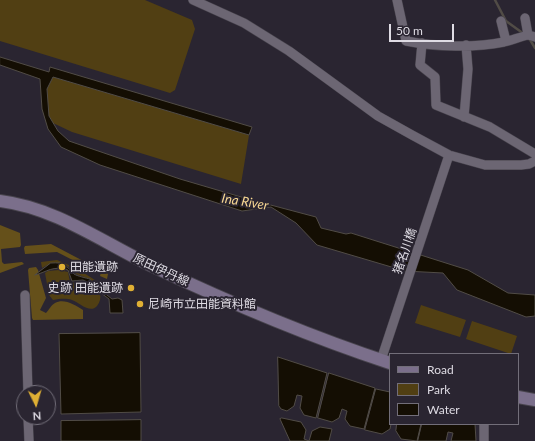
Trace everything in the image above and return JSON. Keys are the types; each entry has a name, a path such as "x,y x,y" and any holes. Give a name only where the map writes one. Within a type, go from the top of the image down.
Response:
{"street":[{"path":"192,0 244,23 289,51 378,116 450,154 485,165 521,165 529,164 535,161"},
{"path":"397,0 406,41 466,45 506,42 532,36 525,18"},
{"path":"501,21 506,42"},
{"path":"422,43 420,65 435,77 436,105 490,127 535,154"},
{"path":"464,116 468,69 466,45"},
{"name":"猪名川橋","path":"385,361 386,344 450,154"},
{"name":"原田伊丹線","path":"0,201 26,206 55,216 133,257 185,282 275,321 385,361"},
{"path":"25,295 28,385"},
{"path":"519,397 535,400"},
{"path":"28,425 29,441"},
{"path":"484,425 484,441"}],"green space":[{"path":"0,0 145,0 192,20 195,29 175,90 170,93 0,41"},
{"path":"53,77 249,135 241,184 72,132 53,123 49,116 47,89"},
{"path":"57,260 75,268 102,285 103,290 96,289 90,279 76,274 71,268 61,263 51,263 42,268 41,262"},
{"path":"59,270 68,272 70,282 75,283 83,281 87,284 91,291 100,294 100,300 97,306 91,309 69,299 53,300 49,295 45,273 48,271"},
{"path":"421,305 466,320 460,337 415,323"},
{"path":"472,321 517,336 511,353 466,339"}],"shaded area":[{"path":"0,225 20,233 21,245 20,247 1,249 2,262 4,264 22,262 24,264 0,273"},
{"path":"51,244 108,274 107,279 100,276 101,272 94,268 92,270 57,252 25,254 25,246"},
{"path":"36,267 46,298 40,310 46,313 55,303 62,301 73,304 83,310 83,319 33,320 28,270 29,268"}],"water":[{"name":"Ina River","path":"0,57 49,72 50,67 252,127 249,135 53,77 47,89 49,116 58,131 69,141 180,179 316,217 321,228 346,234 351,233 468,270 508,293 535,295 535,316 526,317 457,290 443,273 405,271 317,245 296,223 271,207 242,211 100,165 61,147 48,129 42,109 40,79 0,65"},
{"path":"51,263 59,263 66,266 74,274 90,279 96,290 102,291 112,299 118,298 122,300 123,313 110,313 109,299 101,293 92,290 87,282 83,280 72,281 68,270 58,268 35,275"},
{"path":"140,333 141,412 61,414 59,334"},
{"path":"278,357 327,373 316,418 304,415 300,408 302,396 297,395 294,406 287,411 281,409 279,406"},
{"path":"329,373 375,388 364,429 350,426 345,419 347,411 342,409 339,418 332,422 318,418"},
{"path":"376,389 389,392 390,429 382,434 365,430"},
{"path":"282,418 301,422 306,430 304,439 309,441 290,441 280,419"},
{"path":"141,420 141,441 61,441 61,421"},
{"path":"397,425 421,425 417,441 401,439 396,431"},
{"path":"422,425 475,425 476,441 451,441 453,433 448,432 446,441 418,441"},
{"path":"320,427 332,429 329,441 309,441 312,431"}],"waterway":[{"path":"495,0 506,21 524,34"},
{"path":"529,38 535,48"}],"place":[{"name":"田能遺跡","path":"62,267"},
{"name":"史跡 田能遺跡","path":"131,288"},
{"name":"尼崎市立田能資料館","path":"140,304"}]}
